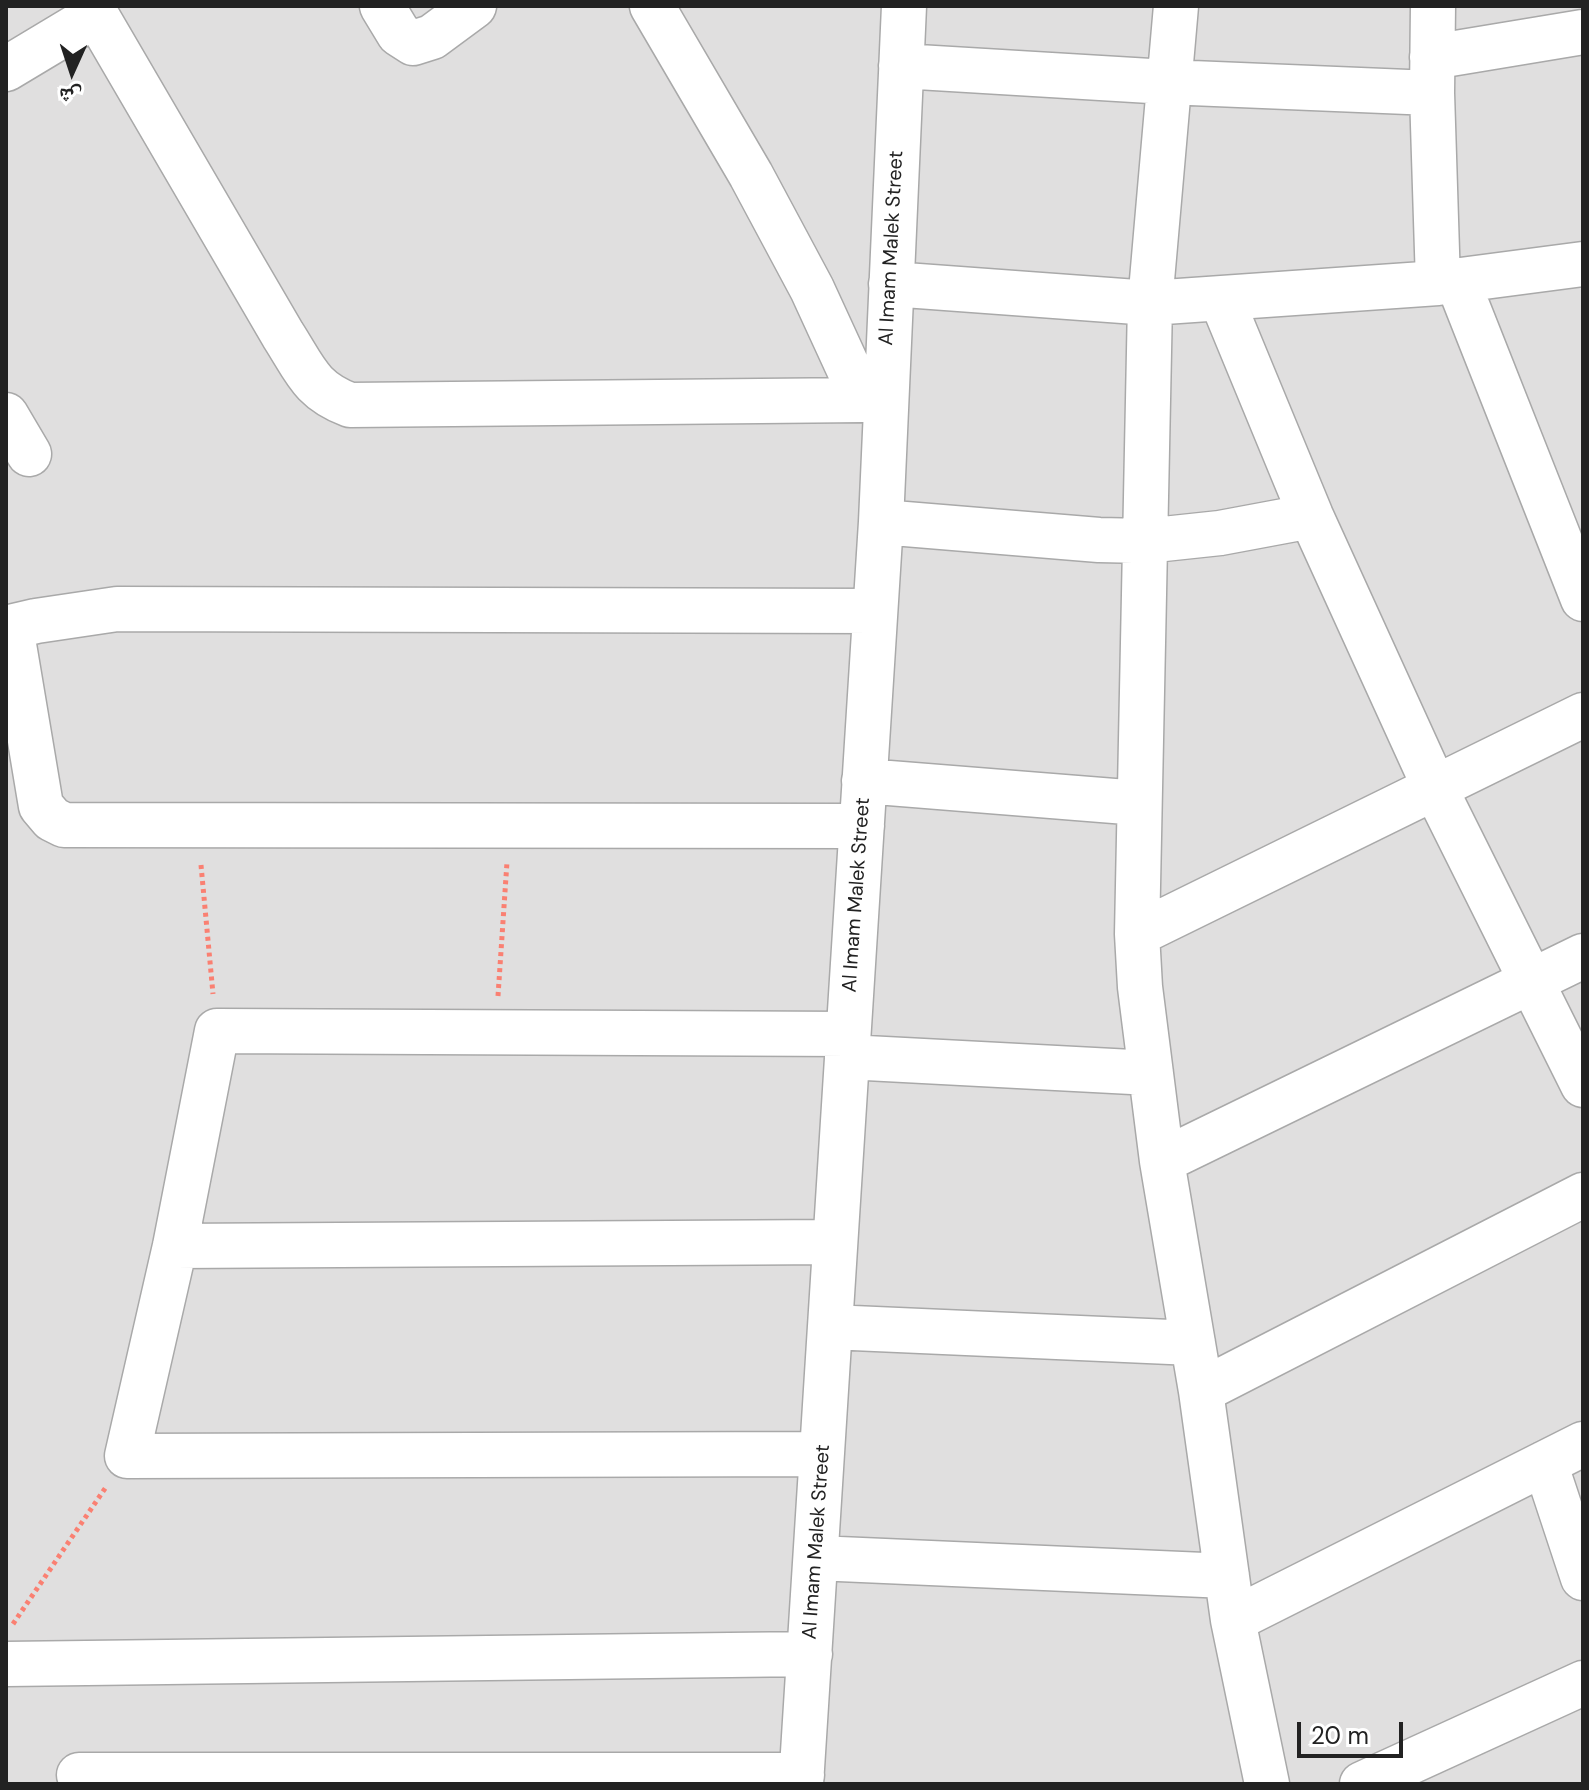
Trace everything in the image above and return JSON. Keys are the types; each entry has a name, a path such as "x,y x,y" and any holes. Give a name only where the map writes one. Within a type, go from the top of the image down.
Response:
{"street":[{"path":"382,6 399,34 413,43 432,37 474,6"},
{"name":"Al Imam Malek Street","path":"802,1779 881,522 874,399 891,284 904,6"},
{"path":"1176,6 1150,303 1137,934 1140,987 1162,1161 1201,1391 1233,1620 1267,1784"},
{"path":"1433,6 1432,75 1447,282 1583,599"},
{"path":"6,69 94,10 315,385 328,396 350,405 874,399 655,7"},
{"path":"901,66 1167,82 1432,75 1583,32"},
{"path":"891,284 1150,303 1447,282 1583,264"},
{"path":"1221,298 1311,516 1434,786 1583,1085"},
{"path":"6,415 29,454"},
{"path":"881,522 1145,541 1220,533 1311,516"},
{"path":"862,826 64,825 52,819 41,806 8,628 117,609 875,611"},
{"path":"1137,934 1583,715"},
{"path":"864,781 1139,803"},
{"path":"1162,1161 1583,956"},
{"path":"822,1454 127,1456 175,1246 217,1031 496,1032 848,1046 1151,1073"},
{"path":"1201,1391 1583,1195"},
{"path":"175,1246 835,1242"},
{"path":"830,1327 1193,1343"},
{"path":"1233,1620 1583,1444"},
{"path":"1545,1463 1583,1578"},
{"path":"816,1558 1227,1576"},
{"path":"6,1664 810,1654"},
{"path":"1362,1784 1583,1683"},
{"path":"79,1775 802,1779"}],"path":[{"path":"198,825 217,1031"},
{"path":"496,1032 510,826"},
{"path":"6,1633 127,1456"}],"shaded area":[{"path":"6,6 1583,6 1583,1784 6,1784"}]}
